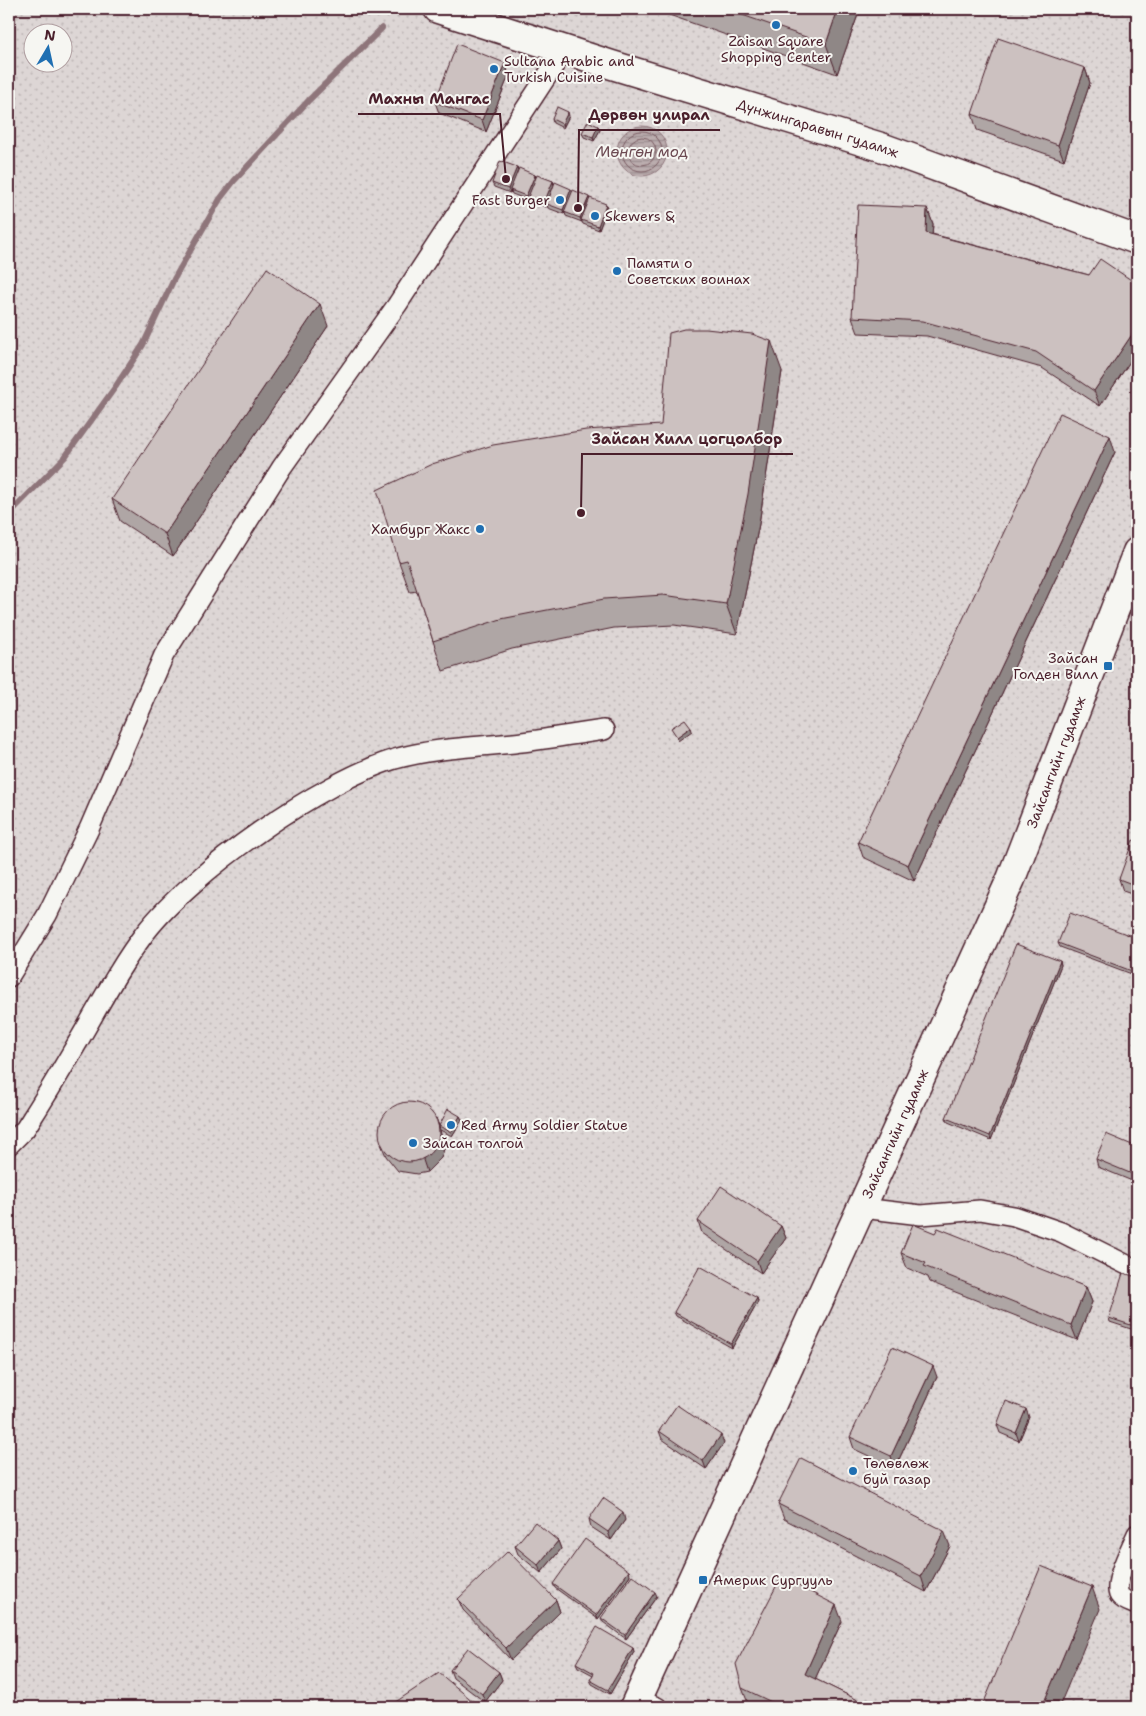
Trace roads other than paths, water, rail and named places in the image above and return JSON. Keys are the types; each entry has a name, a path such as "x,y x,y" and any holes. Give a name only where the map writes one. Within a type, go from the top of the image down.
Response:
{"main road":[{"name":"Дүнжингаравын гудамж","path":"438,9 564,50 880,147 1137,240"},
{"name":"Зайсангийн гудамж","path":"643,1705 862,1208 1011,879 1137,552"}],"street":[{"path":"9,977 47,915 89,829 164,655 282,466 397,305 564,50"},
{"path":"9,1145 29,1122 124,962 146,932 172,904 263,830 312,798 354,776 393,760 430,750 516,743 604,730"},
{"path":"862,1208 921,1215 980,1210 1014,1216 1061,1232 1137,1270"},
{"path":"1137,1534 1117,1582 1117,1592 1120,1598 1137,1605"}],"water":[{"name":"Мөнгөн мод","path":"637,126 647,126 660,133 667,146 667,156 660,169 647,176 637,176 628,172 621,165 617,156 617,146 621,137 628,130"}],"waterway":[{"path":"9,514 65,457 116,386 143,345 174,279 220,199 234,181 309,100 382,28"}],"place":[{"name":"Zaisan Square Shopping Center","path":"776,25"},
{"name":"Sultana Arabic and Turkish Cuisine","path":"494,69"},
{"name":"Махны Мангас","path":"506,179"},
{"name":"Fast Burger","path":"560,200"},
{"name":"Дөрвөн улирал","path":"578,208"},
{"name":"Skewers &","path":"595,216"},
{"name":"Памяти о Советских воинах","path":"617,271"},
{"name":"Зайсан Хилл цогцолбор","path":"581,513"},
{"name":"Хамбург Жакс","path":"480,529"},
{"name":"Зайсан Голден Вилл","path":"1108,666"},
{"name":"Red Army Soldier Statue","path":"451,1125"},
{"name":"Зайсан толгой","path":"413,1143"},
{"name":"Төлөвлөж буй газар","path":"853,1471"},
{"name":"Америк Cургууль","path":"703,1580"}]}
